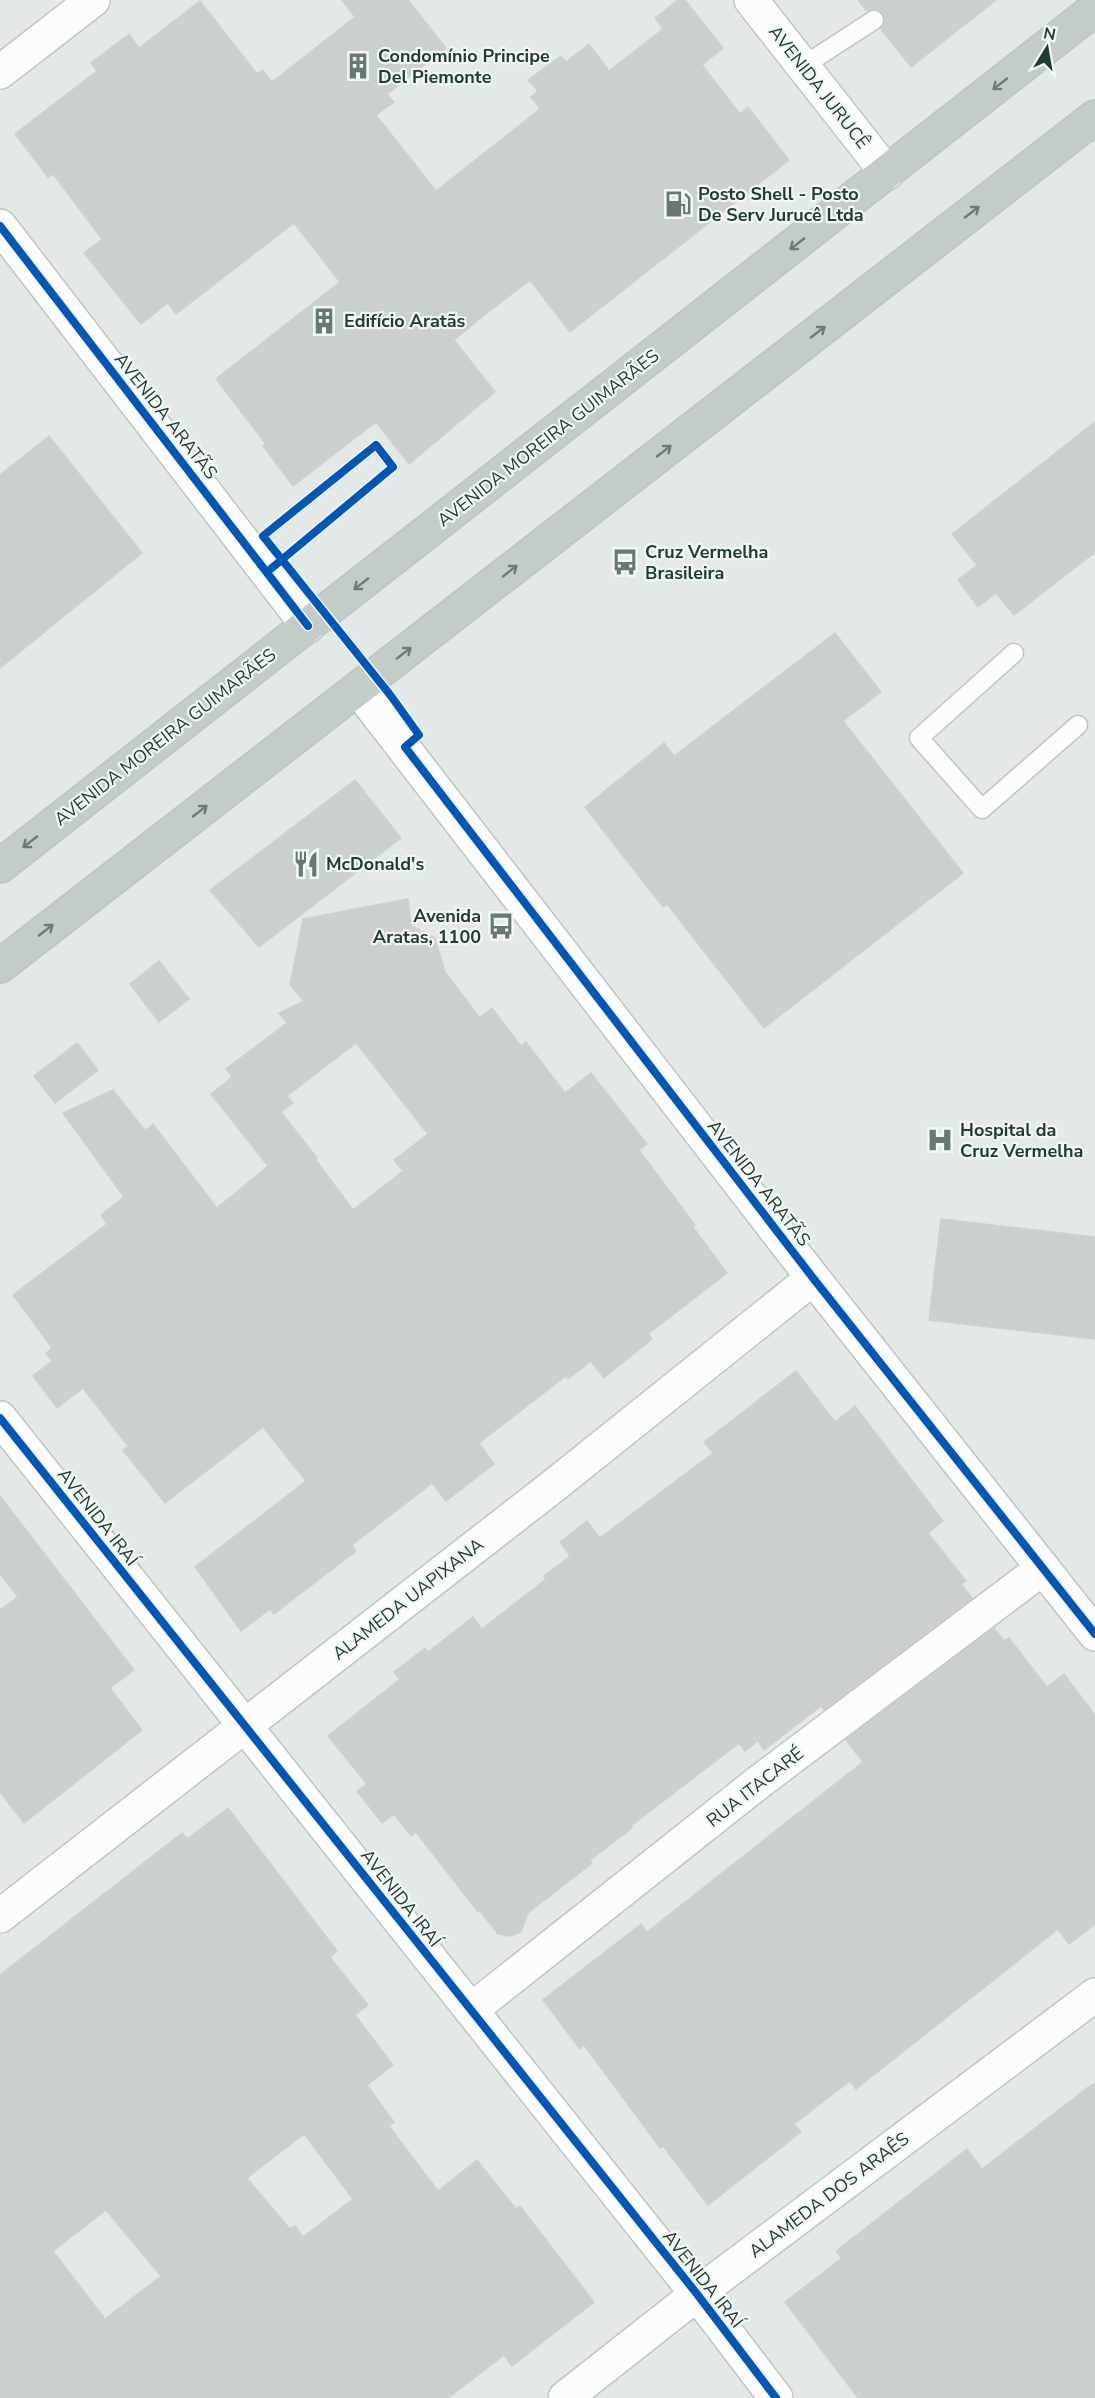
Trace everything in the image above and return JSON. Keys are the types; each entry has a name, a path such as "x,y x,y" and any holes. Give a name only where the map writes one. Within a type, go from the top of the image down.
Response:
{"highway":[{"name":"AVENIDA MOREIRA GUIMARÃES","path":"0,866 887,173 1091,7"},
{"path":"0,966 1095,117"}],"street":[{"path":"0,72 93,0"},
{"name":"AVENIDA JURUCÊ","path":"751,0 887,173"},
{"name":"AVENIDA ARATÃS","path":"0,226 308,626"},
{"name":"AVENIDA ARATÃS","path":"358,689 813,1278 1095,1634"},
{"name":"ALAMEDA UAPIXANA","path":"0,1916 552,1487 813,1278"},
{"name":"AVENIDA IRAÍ","path":"0,1418 697,2295 776,2398"},
{"name":"RUA ITACARÉ","path":"471,2010 759,1782 1043,1568"},
{"name":"ALAMEDA DOS ARAÊS","path":"565,2398 697,2295 1095,1995"}],"lane":[{"path":"803,66 874,20"},
{"path":"1014,653 919,738 982,809 1078,725"}],"building":[{"path":"342,0 408,0 446,48 387,94 394,102 376,115 436,191 540,109 531,97 538,91 528,80 561,56 566,62 589,44 609,71 663,29 655,18 678,0 685,0 723,48 702,65 740,114 748,107 789,160 570,332 530,280 491,310 454,340 495,392 409,464 376,422 293,486 263,446 266,444 216,379 340,282 294,223 176,314 168,303 141,324 84,253 102,239 53,174 48,177 15,134 97,71 91,63 129,34 139,48 200,1 257,74 262,70 272,82 355,17"},
{"path":"858,0 996,0 911,67 881,29 885,20 883,13 874,9 867,11"},
{"path":"1095,422 1095,552 1014,615 996,593 978,607 958,580 977,565 952,534"},
{"path":"49,436 142,553 0,668 0,475"},
{"path":"835,633 881,692 843,721 963,873 764,1028 667,904 663,907 585,807 664,743 674,756"},
{"name":"McDonald's","path":"355,780 401,838 259,947 210,890"},
{"path":"408,899 411,926 435,938 445,972 480,1018 492,1008 521,1046 526,1042 565,1093 591,1073 647,1144 639,1150 695,1225 693,1227 727,1273 648,1334 652,1339 604,1378 591,1361 568,1379 566,1376 479,1443 494,1464 446,1501 432,1483 352,1545 356,1551 274,1614 270,1609 241,1631 195,1567 306,1481 263,1427 165,1503 123,1450 128,1446 83,1388 57,1408 33,1376 52,1361 46,1353 52,1348 13,1295 107,1224 101,1215 124,1197 63,1113 113,1090 143,1128 146,1130 153,1124 217,1208 268,1166 211,1094 232,1077 226,1069 287,1023 279,1013 304,1001 290,985 303,919","holes":["356,1043 428,1134 394,1160 403,1171 353,1210 281,1112 293,1103 287,1096"]},
{"path":"159,961 189,999 159,1022 130,984"},
{"path":"77,1043 98,1070 55,1103 34,1076"},
{"path":"941,1219 1095,1237 1095,1339 929,1320"},
{"path":"796,1371 835,1422 855,1406 943,1521 928,1533 966,1581 961,1584 972,1598 824,1710 821,1706 764,1750 758,1741 745,1751 739,1743 631,1826 632,1828 589,1861 592,1863 528,1913 521,1932 510,1936 498,1934 480,1911 478,1912 416,1832 411,1836 394,1814 382,1823 357,1791 367,1784 328,1736 400,1679 394,1672 425,1648 428,1652 473,1617 482,1629 546,1579 544,1576 570,1556 560,1542 587,1521 600,1538 713,1453 704,1442"},
{"path":"0,1496 134,1670 110,1688 142,1730 24,1823 0,1792 0,1610 18,1597 0,1574"},
{"path":"994,1628 1004,1641 1009,1638 1047,1687 1064,1674 1095,1715 1095,1924 1069,1944 1058,1929 856,2089 850,2081 794,2124 801,2132 708,2205 663,2146 660,2148 584,2045 580,2049 543,2000 641,1924 647,1932 863,1762 846,1740"},
{"path":"228,1808 337,1951 330,1957 368,2005 355,2015 393,2065 367,2085 394,2122 389,2126 438,2191 477,2160 516,2209 520,2206 594,2302 512,2366 504,2355 448,2398 0,2398 0,1975 182,1833 187,1839","holes":["304,2134 353,2199 303,2237 295,2226 290,2229 247,2178","106,2210 161,2276 105,2319 53,2251"]},
{"path":"1095,2082 1095,2398 858,2398 785,2302 842,2258 836,2251 967,2149 982,2169"}],"cycle path":[{"path":"0,226 308,626"},
{"path":"267,572 393,467 376,445 263,536 391,696 419,735 405,747 813,1278 1095,1634"},
{"path":"0,1418 697,2294 776,2398"}],"place":[{"name":"Condomínio Principe Del Piemonte","path":"358,66"},
{"name":"Posto Shell - Posto De Serv Jurucê Ltda","path":"678,204"},
{"name":"Edifício Aratãs","path":"324,321"},
{"name":"Cruz Vermelha Brasileira","path":"625,562"},
{"name":"McDonald's","path":"306,864"},
{"name":"Avenida Aratas, 1100","path":"501,926"},
{"name":"Hospital da Cruz Vermelha","path":"940,1140"}]}
